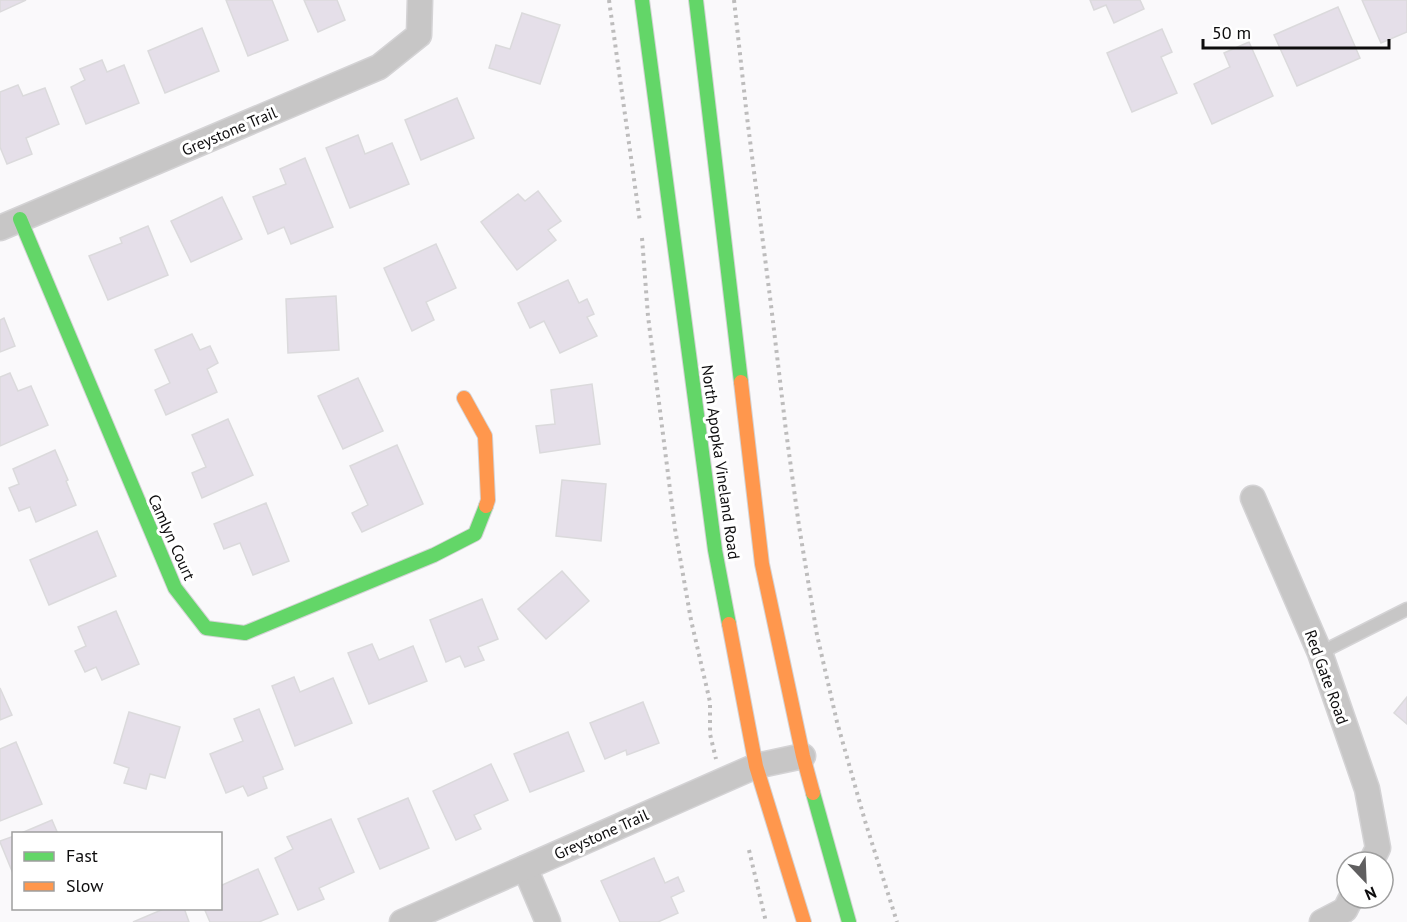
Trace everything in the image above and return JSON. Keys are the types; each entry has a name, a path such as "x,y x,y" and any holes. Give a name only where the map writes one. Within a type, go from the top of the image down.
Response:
{"street":[{"name":"Greystone Trail","path":"10,224 379,67 419,35 420,0"},
{"name":"North Apopka Vineland Road","path":"642,0 715,550 756,766 804,922"},
{"name":"North Apopka Vineland Road","path":"696,0 762,564 803,756 849,922"},
{"name":"Camlyn Court","path":"10,224 175,588 206,628 245,633 434,555 475,534 488,500 485,436 464,398"},
{"name":"Red Gate Road","path":"1253,498 1320,653 1367,789 1377,850"},
{"name":"Greystone Trail","path":"402,922 756,766 803,756"},
{"path":"525,868 548,922"},
{"path":"1322,922 1345,910"}],"lane":[{"path":"1320,653 1407,609"}],"path":[{"path":"734,0 786,431 817,635 837,722 897,922"}],"building":[{"path":"0,0 26,0 0,12"},
{"path":"226,0 272,0 288,40 248,56"},
{"path":"304,0 337,0 345,20 318,32"},
{"path":"1090,0 1140,0 1144,9 1114,23 1106,5 1094,10"},
{"path":"1362,0 1407,0 1407,32 1381,43"},
{"path":"1338,7 1360,58 1297,86 1274,35"},
{"path":"522,13 560,25 540,84 489,68 496,45 510,49"},
{"path":"202,28 219,71 165,93 148,51"},
{"path":"1162,29 1172,52 1161,57 1177,93 1132,112 1107,53"},
{"path":"1249,42 1273,96 1212,124 1194,84 1230,67 1224,53"},
{"path":"102,60 107,72 124,65 139,103 86,124 71,87 85,80 80,69"},
{"path":"18,85 23,96 45,88 59,124 26,138 32,154 7,164 0,147 0,92"},
{"path":"457,98 474,138 421,160 405,120"},
{"path":"358,135 365,154 392,143 409,184 350,208 326,148"},
{"path":"305,158 333,227 291,244 284,227 268,234 253,197 286,184 280,169"},
{"path":"538,191 561,221 548,230 556,240 517,270 481,222 518,194 525,201"},
{"path":"222,197 242,239 191,262 171,221"},
{"path":"148,226 168,275 108,300 89,256 122,243 120,238"},
{"path":"436,244 456,288 426,302 434,320 412,331 384,268"},
{"path":"568,280 579,303 587,299 594,314 587,317 597,336 560,353 544,321 530,328 518,303"},
{"path":"336,296 339,350 288,353 286,299"},
{"path":"4,318 15,346 0,352 0,320"},
{"path":"192,334 200,350 210,346 218,363 207,369 217,392 166,415 155,390 170,383 155,350"},
{"path":"10,373 18,391 31,386 48,425 0,446 0,377"},
{"path":"358,378 383,431 343,449 318,396"},
{"path":"592,384 600,444 540,453 536,426 555,424 551,390"},
{"path":"228,419 253,475 202,498 192,473 206,467 192,435"},
{"path":"397,445 423,504 362,532 352,513 368,505 350,466"},
{"path":"55,450 76,505 36,522 30,507 19,511 9,488 19,484 13,469"},
{"path":"562,480 606,484 601,541 556,536"},
{"path":"266,503 289,561 253,575 240,543 224,549 214,524"},
{"path":"97,531 116,576 49,605 30,560"},
{"path":"562,571 589,601 546,639 518,609"},
{"path":"482,599 498,639 478,647 484,660 465,667 460,656 446,662 430,620"},
{"path":"116,611 139,664 102,680 96,667 85,672 75,651 86,646 78,627"},
{"path":"372,644 379,660 413,646 427,681 369,704 348,653"},
{"path":"294,677 300,692 333,678 352,723 295,746 272,686"},
{"path":"0,688 12,715 0,720"},
{"path":"1407,697 1407,724 1394,713"},
{"path":"643,702 659,743 627,755 626,750 605,759 590,723"},
{"path":"259,709 283,769 263,777 267,788 248,796 243,786 226,793 210,754 243,741 234,719"},
{"path":"129,712 180,727 165,778 150,774 146,789 124,783 129,768 114,763"},
{"path":"568,732 584,771 530,792 514,754"},
{"path":"16,742 42,804 0,821 0,749"},
{"path":"491,764 508,800 474,815 481,829 456,840 433,791"},
{"path":"408,798 429,848 380,869 358,819"},
{"path":"331,819 354,872 319,888 324,899 298,910 275,858 293,849 287,837"},
{"path":"52,820 57,832 24,832"},
{"path":"12,837 12,871 0,841"},
{"path":"654,858 665,883 678,877 684,891 671,897 678,913 658,922 620,922 601,881"},
{"path":"258,869 278,914 259,922 210,922 205,910 222,910 222,885"},
{"path":"161,910 185,910 189,922 133,922"}],"traffic: fast":[{"path":"642,0 715,550 729,624"},
{"path":"696,0 741,382"},
{"path":"20,219 175,588 206,628 245,633 434,555 475,534 486,506"},
{"path":"813,793 849,922"}],"traffic: slow":[{"path":"741,382 762,564 813,793"},
{"path":"464,398 485,436 488,500 486,506"},
{"path":"729,624 756,766 804,922"}]}
